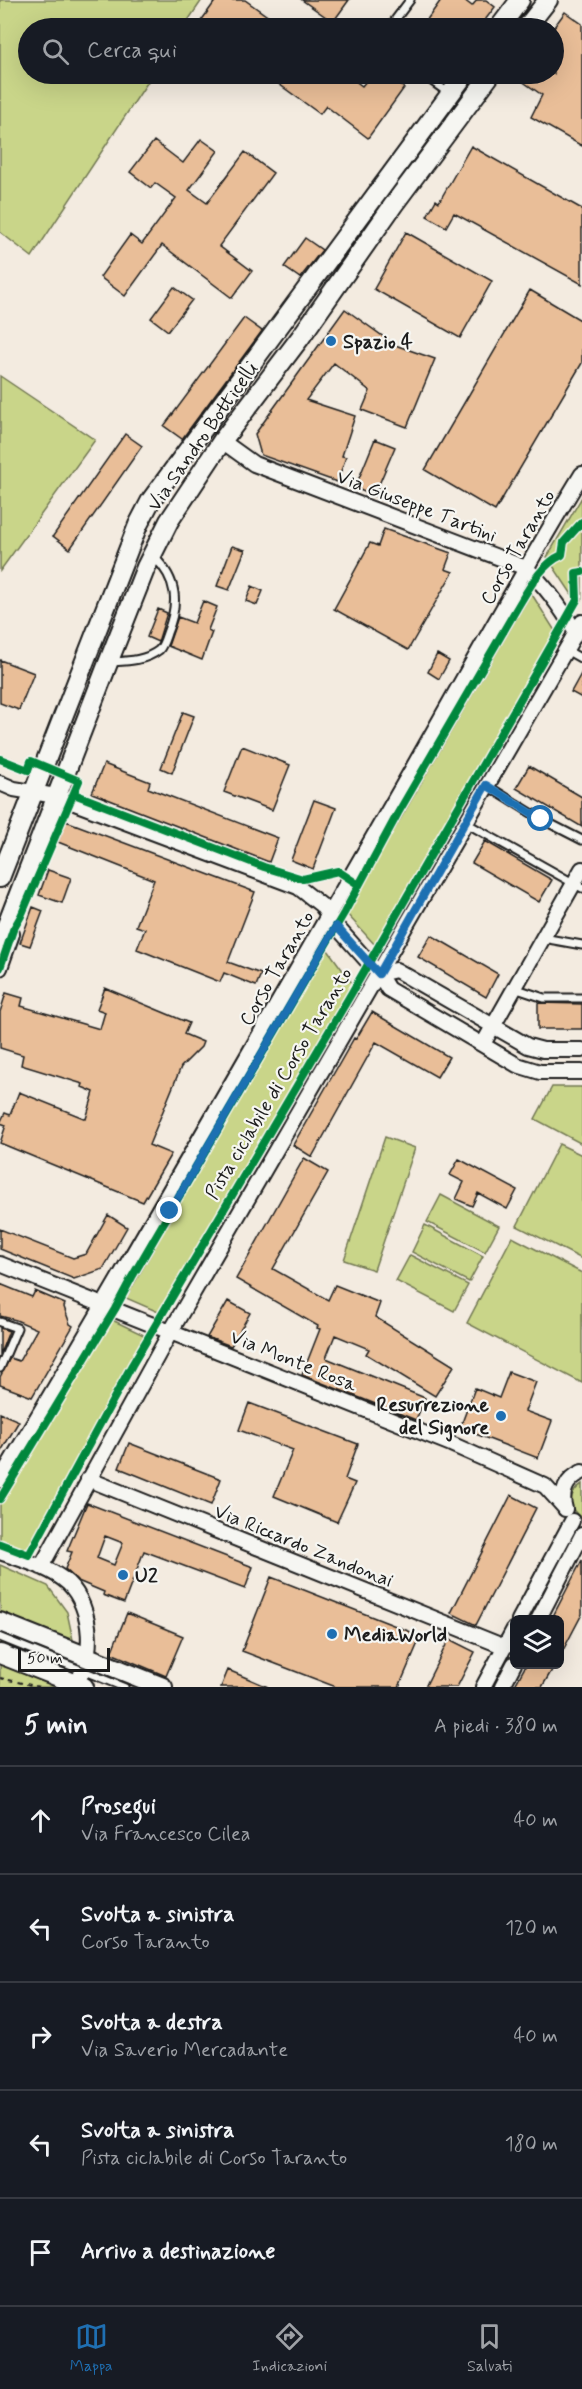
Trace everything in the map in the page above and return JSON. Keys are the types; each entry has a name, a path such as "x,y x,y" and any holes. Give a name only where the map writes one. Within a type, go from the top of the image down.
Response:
{"main road":[{"path":"506,18 520,0"},
{"path":"534,18 548,0"},
{"name":"Via Sandro Botticelli","path":"0,878 138,525 151,500 458,84"},
{"name":"Via Sandro Botticelli","path":"0,943 108,663 152,555 175,510 222,441 300,338 394,204 484,84"},
{"path":"0,1622 80,1677"},
{"path":"0,1654 80,1677 163,1687"}],"street":[{"name":"Via Giuseppe Tartini","path":"222,441 254,464 526,568 567,617 579,627"},
{"name":"Corso Taranto","path":"0,1480 105,1305 582,474"},
{"path":"41,1568 171,1332 579,627"},
{"path":"0,783 56,796 298,888 321,905 336,926 379,974 388,989 529,1069 540,1072 582,1072"},
{"path":"483,1044 543,938 578,886 582,869"},
{"name":"Via Sandro Botticelli","path":"0,968 14,930 15,902"},
{"path":"379,974 396,970 532,1048 582,1050"},
{"name":"Via Monte Rosa","path":"0,1264 482,1458 545,1486 577,1524"},
{"path":"564,1507 563,1495 568,1483 582,1472"},
{"name":"Via Riccardo Zandonai","path":"88,1479 505,1647"},
{"path":"522,1615 577,1524"},
{"path":"541,1615 582,1535"},
{"path":"0,1552 41,1568 68,1583 79,1599 86,1622 80,1677"},
{"path":"483,1687 510,1637"},
{"path":"502,1687 511,1669"}],"lane":[{"path":"396,18 410,0"},
{"path":"436,84 450,94"},
{"path":"108,663 143,658 161,648 171,623 176,597 167,573 152,555"},
{"path":"566,650 582,659"},
{"path":"486,785 541,819 582,840"},
{"path":"466,823 578,886"},
{"path":"543,938 582,945"},
{"path":"514,988 547,998 582,998"},
{"path":"0,1322 17,1328 0,1368"},
{"path":"0,1637 80,1677 124,1687"}],"path":[{"path":"0,1678 39,1687"}],"green space":[{"path":"0,0 202,0 190,18 18,18 18,84 146,84 32,257 0,232"},
{"path":"0,376 95,440 0,571"},
{"path":"582,497 582,600 579,605 547,557"},
{"path":"531,593 557,634 376,946 346,913"},
{"path":"325,946 355,987 163,1314 126,1298"},
{"path":"552,1087 582,1087 582,1144 535,1119"},
{"path":"385,1137 415,1148 374,1270 344,1260"},
{"path":"559,1144 582,1155 582,1259 517,1226"},
{"path":"441,1195 499,1226 485,1252 427,1222"},
{"path":"425,1225 483,1256 469,1282 412,1252"},
{"path":"512,1237 582,1273 582,1383 467,1323"},
{"path":"410,1255 468,1285 454,1311 396,1281"},
{"path":"108,1318 148,1337 30,1552 0,1540 0,1504"},
{"path":"582,1484 582,1518 574,1510 571,1501 574,1492"},
{"path":"0,1565 48,1586 67,1612 73,1640 52,1687 0,1687"}],"building":[{"path":"216,0 245,0 270,18 203,18"},
{"path":"302,0 349,0 336,18 327,18"},
{"path":"441,0 464,0 472,6 477,0 486,0 495,7 487,18 428,18"},
{"path":"565,12 582,24 582,146 531,117 542,95 526,84 564,84 564,18 561,18"},
{"path":"279,84 359,84 362,86 364,84 399,84 404,88 368,138 326,106 320,114"},
{"path":"201,139 218,151 189,190 207,203 245,152 273,173 219,246 252,271 232,298 162,245 125,296 100,277 130,235 142,244 176,198 155,183 151,188 130,172 154,141 183,163"},
{"path":"471,146 582,209 582,284 454,213 446,227 427,216 436,200 439,202"},
{"path":"406,232 492,281 460,338 374,289"},
{"path":"305,238 322,250 300,278 284,267"},
{"path":"174,287 192,300 168,331 151,318"},
{"path":"530,290 582,321 582,363 495,511 425,470"},
{"path":"345,309 395,345 435,359 407,427 362,410 370,391 334,363 306,400 355,416 342,456 346,457 337,482 261,455 255,434"},
{"path":"244,318 262,331 182,439 164,426"},
{"path":"125,434 142,446 70,549 53,536"},
{"path":"375,439 395,447 374,496 355,488"},
{"path":"384,529 451,553 445,569 453,572 408,650 334,609 370,543 378,546"},
{"path":"232,546 245,550 229,590 217,586"},
{"path":"252,586 263,591 257,605 246,601"},
{"path":"203,601 217,607 208,630 212,632 202,660 168,646 178,617 194,623"},
{"path":"158,609 167,613 158,642 147,637"},
{"path":"437,654 449,661 439,679 428,672"},
{"path":"0,660 34,673 19,710 0,703"},
{"path":"582,672 582,698 571,692"},
{"path":"183,712 194,716 172,773 161,768"},
{"path":"242,746 290,765 272,810 224,792"},
{"path":"104,764 150,782 148,788 278,838 269,862 92,793"},
{"path":"529,766 582,797 582,827 516,788"},
{"path":"314,800 336,808 313,869 291,860"},
{"path":"66,821 255,892 228,962 261,974 256,986 224,973 220,982 137,949 145,929 136,926 154,880 58,842"},
{"path":"485,841 552,880 539,902 472,863"},
{"path":"48,870 71,878 62,903 39,895"},
{"path":"33,907 43,911 30,946 20,943"},
{"path":"431,935 498,974 486,997 418,957"},
{"path":"105,988 189,1023 184,1034 203,1042 201,1047 181,1067 149,1145 171,1154 143,1202 0,1143 6,1125 0,1123 5,1113 10,1115 19,1092 86,1119 94,1092 82,1087 83,1084 21,1065 23,1055 0,1048 0,1012 6,993 23,998 21,1006 100,1029 105,1012 97,1009"},
{"path":"538,1003 582,1004 582,1029 538,1029"},
{"path":"372,1012 449,1057 437,1077 376,1042 312,1157 293,1145 354,1038 356,1039"},
{"path":"304,1158 328,1172 273,1269 328,1300 335,1285 380,1303 375,1317 454,1366 435,1396 366,1354 369,1349 335,1335 326,1358 425,1398 416,1420 302,1375 320,1329 317,1328 318,1326 236,1279"},
{"path":"459,1159 517,1190 507,1209 478,1193 472,1206 456,1199 464,1182 450,1175"},
{"path":"108,1215 127,1227 103,1269 74,1279 0,1249 0,1229 73,1258 86,1254"},
{"path":"0,1284 32,1297 35,1291 65,1304 70,1324 73,1326 32,1397 0,1385 0,1377 10,1358 19,1361 37,1329 0,1316"},
{"path":"228,1301 250,1313 231,1346 207,1337"},
{"path":"0,1328 9,1331 0,1354"},
{"name":"Resurrezione del Signore","path":"509,1372 536,1382 525,1411 552,1421 538,1458 460,1428 475,1388 499,1398"},
{"path":"249,1403 358,1444 345,1479 355,1483 337,1522 274,1496 293,1450 239,1430"},
{"path":"0,1413 19,1421 0,1453"},
{"path":"129,1443 221,1479 211,1505 119,1468"},
{"path":"511,1495 536,1508 476,1625 451,1613"},
{"path":"87,1503 253,1567 245,1589 144,1551 124,1603 103,1595 104,1592 78,1581 65,1569 72,1552 67,1551","holes":["105,1536 123,1543 114,1565 97,1558"]},
{"path":"582,1560 582,1614 564,1648 564,1615 554,1615"},
{"name":"MediaWorld","path":"271,1577 421,1636 399,1687 336,1687 242,1651"},
{"path":"127,1613 183,1636 166,1676 111,1653"},
{"path":"449,1639 475,1652 457,1687 425,1687"},
{"path":"524,1669 553,1669 542,1687 514,1687"},
{"path":"228,1670 268,1687 221,1687"}],"tram line":[{"path":"0,1633 134,1687"}],"cycle path":[{"path":"0,1499 115,1309 517,608 541,571 562,555 564,542 582,522"},
{"name":"Pista ciclabile di Corso Taranto","path":"0,1544 29,1555 132,1365 351,994 577,600 576,573 582,572"},
{"path":"0,759 28,770 31,761 79,781 13,930 0,968"},
{"path":"74,794 264,867 303,879 338,871 359,885"}],"place":[{"name":"Spazio 4","path":"331,341"},
{"name":"Resurrezione del Signore","path":"501,1416"},
{"name":"U2","path":"123,1575"},
{"name":"MediaWorld","path":"332,1634"}],"route":[{"path":"170,1211 336,926 379,974 486,785 541,819"}]}
